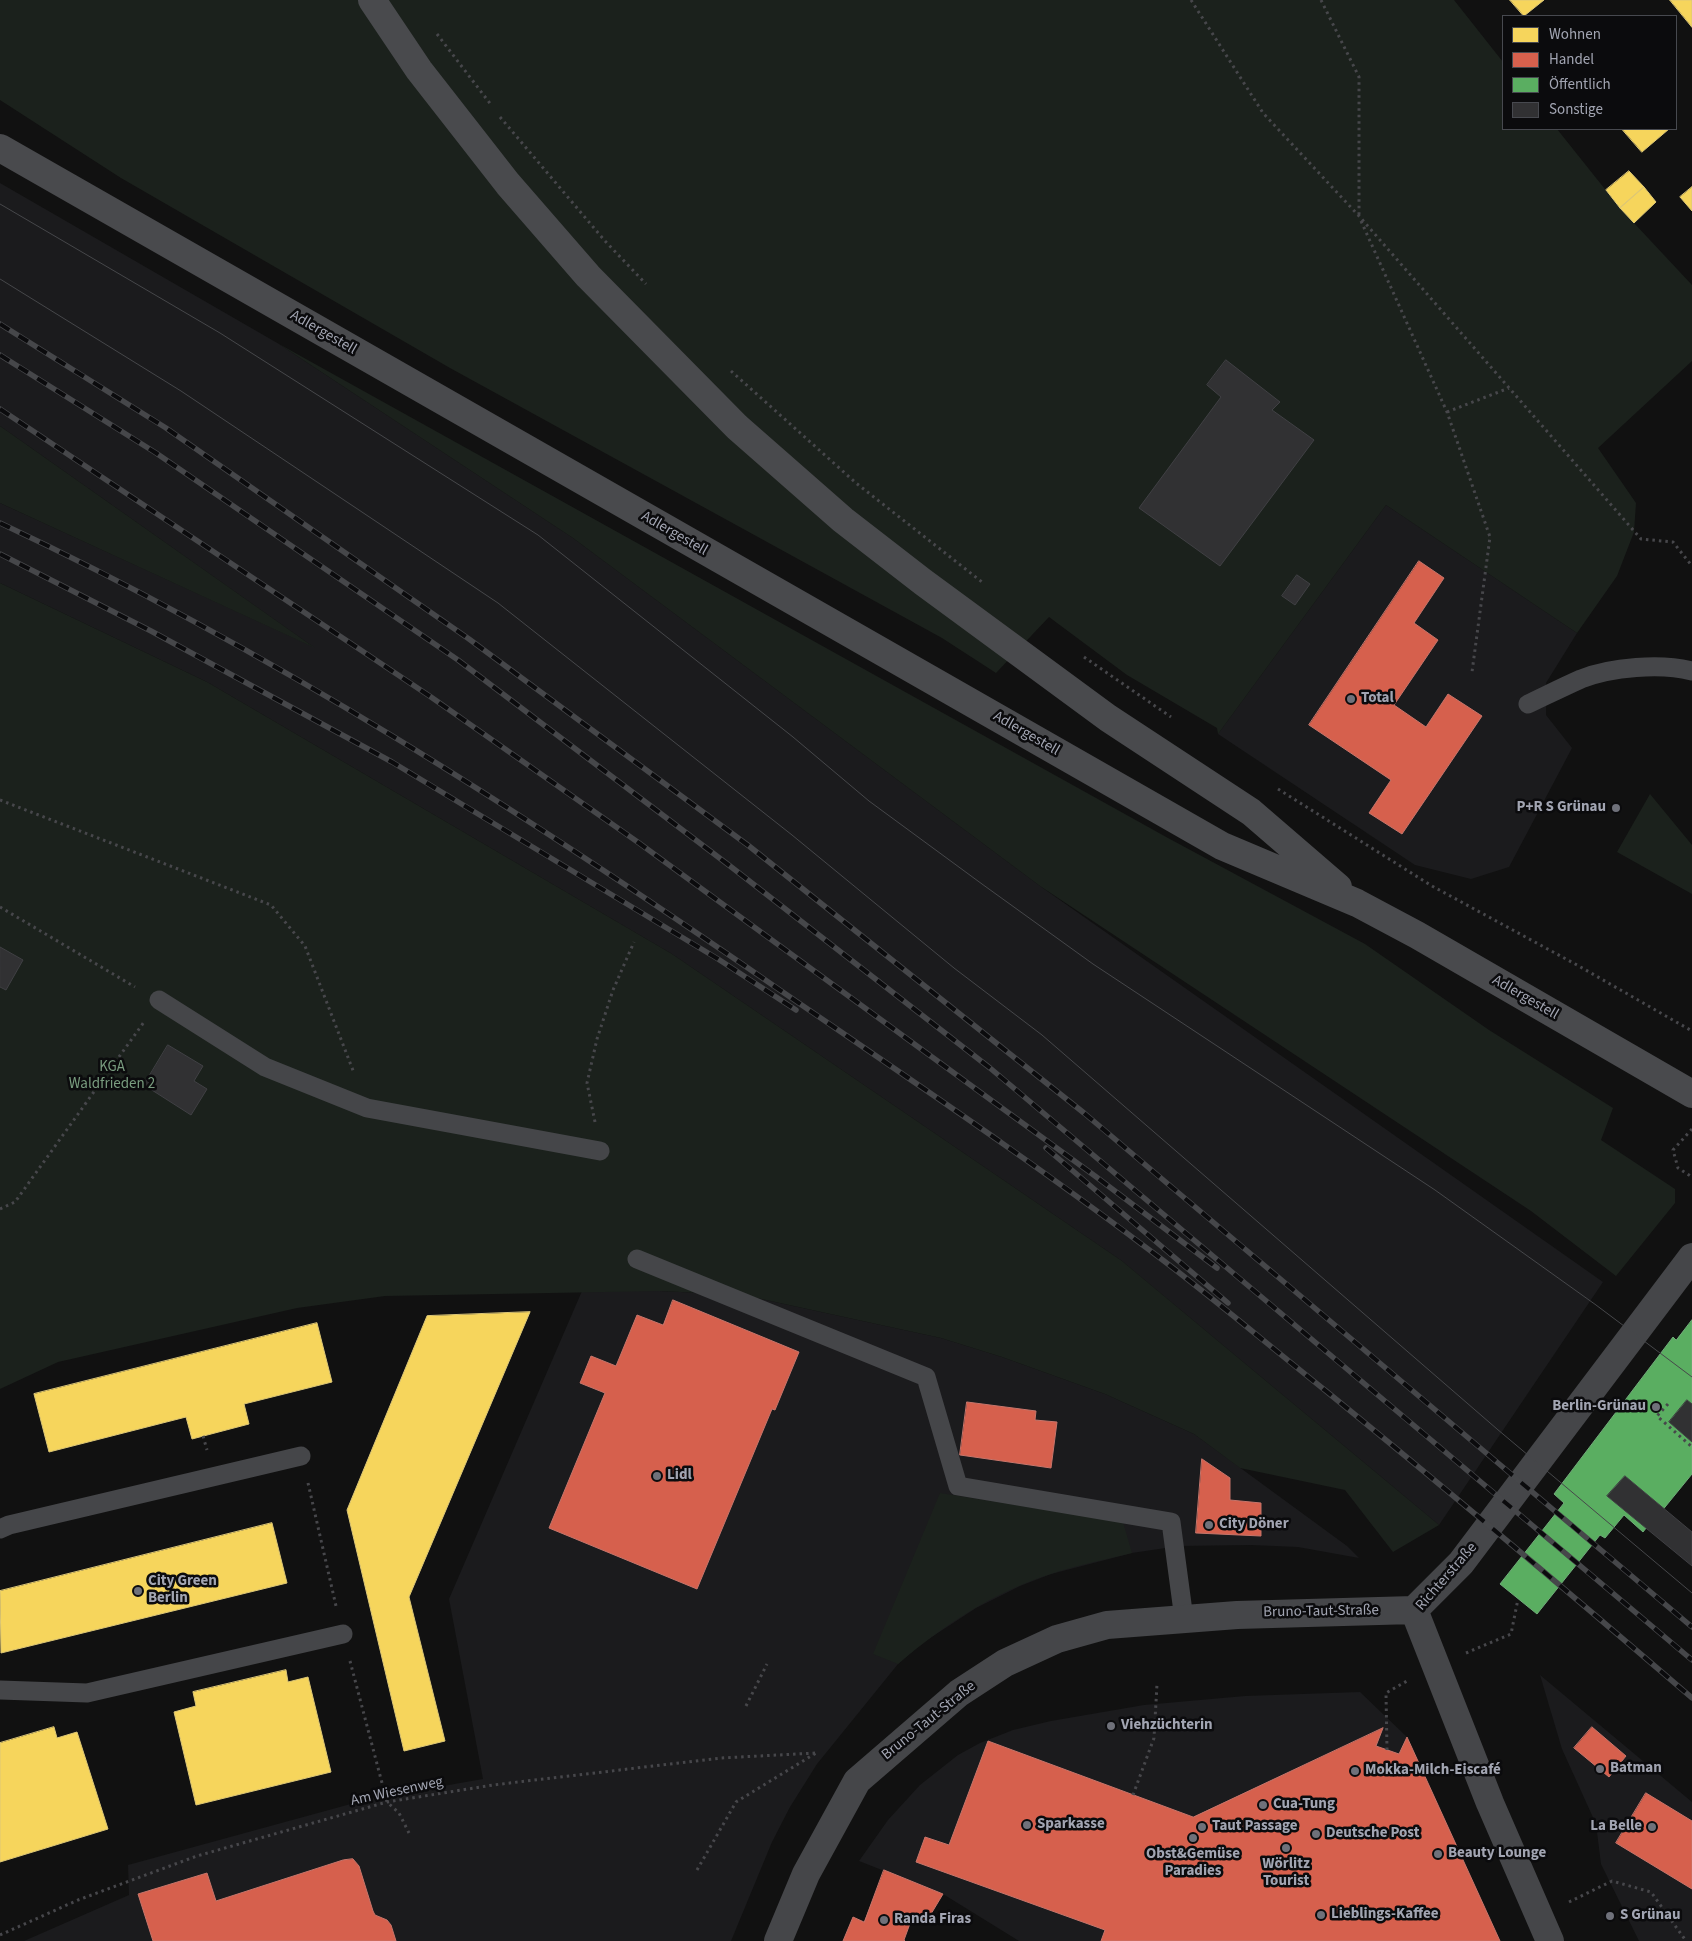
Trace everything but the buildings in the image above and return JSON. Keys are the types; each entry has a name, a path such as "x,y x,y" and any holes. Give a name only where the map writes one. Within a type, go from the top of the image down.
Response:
{"main road":[{"name":"Adlergestell","path":"372,0 419,70 508,184 588,276 736,428 843,520 923,582 1108,718 1251,812 1357,903"},
{"name":"Adlergestell","path":"0,148 1222,846 1357,903 1417,935 1692,1094"}],"street":[{"name":"Richterstraße","path":"1550,1941 1490,1803 1414,1610 1461,1563 1482,1537 1692,1257"},
{"name":"Bruno-Taut-Straße","path":"778,1941 806,1874 857,1781 959,1693 1005,1663 1057,1639 1107,1625 1237,1614 1414,1610"}],"lane":[{"path":"1528,704 1583,679 1628,668 1677,668 1692,672"},
{"path":"159,1000 265,1067 367,1108 600,1151"},
{"path":"637,1258 926,1377 958,1486 1171,1522 1184,1619"},
{"path":"0,1529 9,1525 301,1456"},
{"path":"0,1690 87,1693 343,1634"}],"path":[{"path":"1191,0 1263,113 1359,216 1641,540 1672,542 1692,566"},
{"path":"1321,0 1359,76 1359,216 1447,412 1490,537 1472,672"},
{"path":"435,31 493,108"},
{"path":"499,116 605,241 646,285"},
{"path":"730,370 856,483 986,585"},
{"path":"1447,412 1509,388"},
{"path":"1077,652 1173,719"},
{"path":"1271,785 1432,886 1577,965 1692,1032"},
{"path":"0,800 271,905 305,946 367,1108"},
{"path":"0,907 159,1000 15,1202 0,1209"},
{"path":"600,1151 587,1083 597,1039 613,990 634,942"},
{"path":"1692,1129 1673,1150 1678,1168 1692,1177"},
{"path":"1668,1404 1657,1416 1692,1447"},
{"path":"746,1706 767,1664"},
{"path":"1133,1795 1154,1738 1157,1684"},
{"name":"Am Wiesenweg","path":"0,1935 78,1900 197,1856 387,1802 493,1785 741,1756 816,1753 736,1802 697,1870"},
{"path":"1539,1916 1612,1881 1652,1892 1686,1941"}],"shaded area":[{"path":"0,183 279,344 573,538 1040,886 1603,1282 1439,1525 1122,1261 672,954 207,682 0,583 0,503 312,646 0,426"},
{"path":"1386,505 1577,633 1546,683 1546,715 1572,748 1509,867 1471,879 1415,865 1218,734"},
{"path":"582,1291 660,1291 743,1295 941,1338 1002,1357 1105,1394 1194,1434 1347,1546 1359,1558 1298,1547 1251,1545 1179,1546 1132,1553 1051,1574 1020,1586 976,1608 921,1644 898,1664 817,1764 790,1807 772,1842 731,1941 24,1941 129,1895 128,1865 369,1799 483,1779 449,1599"},
{"path":"1540,1675 1692,1802 1692,1941 1639,1941 1601,1864 1596,1824 1562,1749"},
{"name":"Taut Passage","path":"1360,1692 1407,1737 1500,1941 1019,1941 943,1894 859,1861 888,1820 920,1785 958,1755 980,1743 1013,1730 1051,1721 1144,1705 1245,1696"}],"green space":[{"path":"0,0 1454,0 1502,61 1502,130 1558,130 1620,208 1692,285 1692,361 1598,448 1636,503 1634,532 1617,576 1577,633 1386,505 1218,734 1217,728 1127,675 1049,617 996,673 942,638 450,368 121,178 0,100"},
{"path":"279,344 1168,838 1365,944 1489,1030 1613,1108 1601,1140 1675,1189 1675,1203 1616,1276 1531,1211 1040,886 573,538"},
{"path":"0,426 315,648 0,503"},
{"name":"KGA Waldfrieden 2","path":"0,583 207,682 672,954 1122,1261 1439,1525 1393,1552 1345,1490 1240,1468 1194,1434 1105,1394 1002,1357 941,1338 743,1295 660,1291 385,1296 297,1308 58,1362 0,1389"},
{"path":"1650,794 1692,845 1692,894 1617,852"},
{"path":"940,1493 1123,1522 1132,1553 1061,1571 1009,1590 989,1600 932,1636 898,1664 873,1654"}],"tram line":[{"path":"0,204 220,333 538,535 793,737 869,801 982,884 1093,964 1435,1190 1596,1305 1692,1377"},
{"path":"0,279 181,391 498,603 792,835 954,968 1042,1035 1497,1429 1692,1593"}],"railway":[{"path":"0,324 166,428 469,639 749,846 1084,1113 1692,1627"},
{"path":"0,355 156,453 458,660 730,866 990,1068 1692,1660"},
{"path":"0,409 431,697 639,843 1095,1176 1217,1268"},
{"path":"0,523 201,625 396,738 492,798 681,922 971,1121 1116,1225 1205,1293 1464,1505 1692,1698"},
{"path":"0,554 151,631 392,762 718,959 796,1010"},
{"path":"1046,1148 1228,1303"}],"place":[{"name":"Total","path":"1351,699"},
{"name":"P+R S Grünau","path":"1616,808"},
{"name":"Berlin-Grünau","path":"1656,1407"},
{"name":"Lidl","path":"657,1476"},
{"name":"City Döner","path":"1209,1525"},
{"name":"City Green Berlin","path":"138,1591"},
{"name":"Viehzüchterin","path":"1111,1726"},
{"name":"Batman","path":"1600,1769"},
{"name":"Mokka-Milch-Eiscafé","path":"1355,1771"},
{"name":"Cua-Tung","path":"1263,1805"},
{"name":"Sparkasse","path":"1027,1825"},
{"name":"Taut Passage","path":"1202,1827"},
{"name":"La Belle","path":"1652,1827"},
{"name":"Deutsche Post","path":"1316,1834"},
{"name":"Obst&Gemüse Paradies","path":"1193,1838"},
{"name":"Wörlitz Tourist","path":"1286,1848"},
{"name":"Beauty Lounge","path":"1438,1854"},
{"name":"Lieblings-Kaffee","path":"1321,1915"},
{"name":"S Grünau","path":"1610,1916"},
{"name":"Randa Firas","path":"884,1920"}]}
